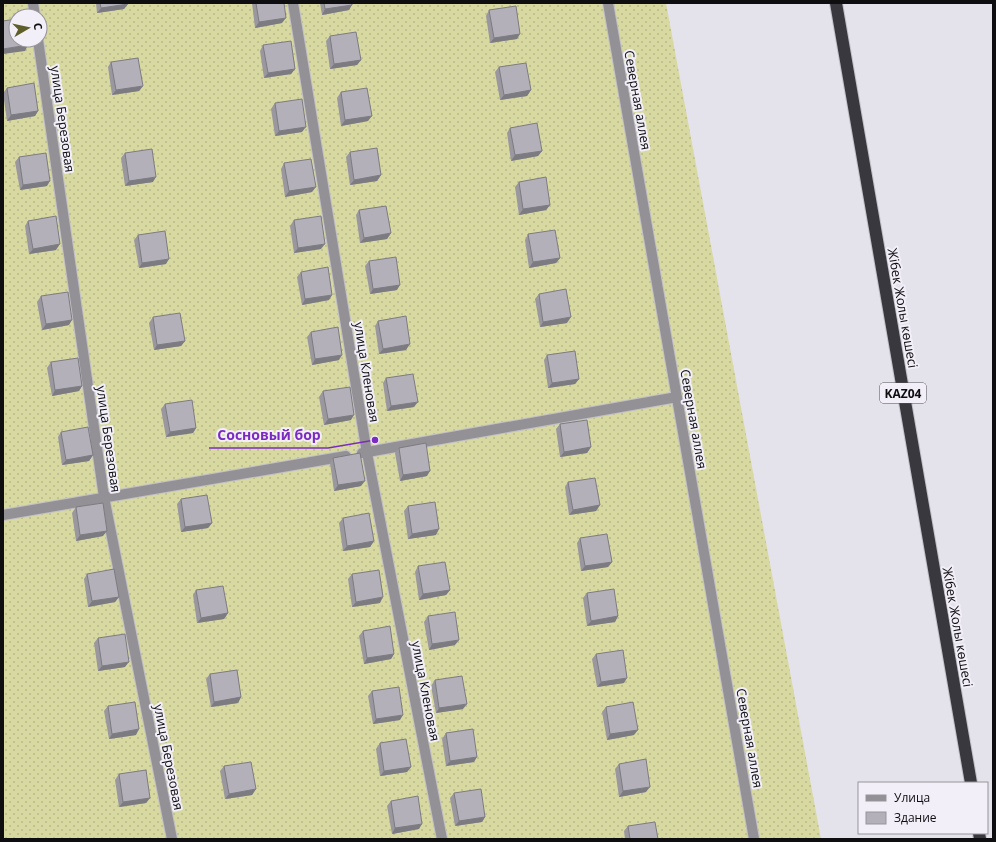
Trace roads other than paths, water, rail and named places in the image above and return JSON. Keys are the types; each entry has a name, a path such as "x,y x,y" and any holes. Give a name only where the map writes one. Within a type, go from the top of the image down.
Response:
{"highway":[{"name":"Жібек Жолы көшесі","path":"836,3 971,782"}],"street":[{"name":"улица Кленовая","path":"293,3 367,453 442,839"},
{"name":"Северная аллея","path":"608,3 754,839"},
{"name":"улица Березовая","path":"39,48 104,497 172,839"},
{"path":"3,515 367,453 677,397"}],"place":[{"name":"Сосновый бор","path":"375,440"}]}
